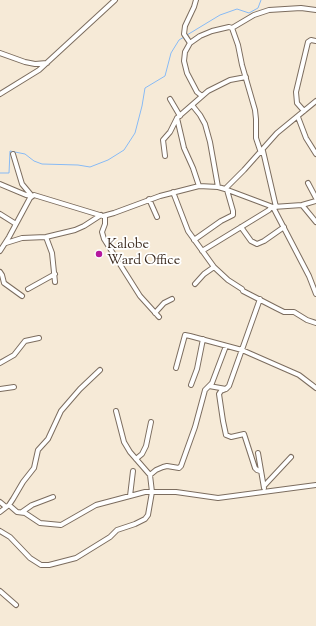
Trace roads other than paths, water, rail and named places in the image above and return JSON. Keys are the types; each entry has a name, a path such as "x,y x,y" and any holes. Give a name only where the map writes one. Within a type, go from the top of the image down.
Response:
{"street":[{"path":"0,94 12,85 37,72 115,0"},
{"path":"196,0 185,26 184,36 188,42 185,57 186,69 193,85 202,96"},
{"path":"188,42 212,31 227,27 232,28 254,15 268,10 301,8 316,10"},
{"path":"232,28 238,44 240,60 255,110 257,124 256,138 262,152 273,207 309,276 316,294"},
{"path":"304,111 297,103 296,92 308,42 311,40 316,41"},
{"path":"0,53 25,62 35,64 47,63"},
{"path":"165,156 163,140 179,117 202,96 226,82 236,78 246,77"},
{"path":"170,99 179,117 184,148 199,186"},
{"path":"226,189 262,152 277,133 316,101"},
{"path":"192,105 205,124 210,142 218,187"},
{"path":"298,117 306,138 314,148 316,154"},
{"path":"13,154 22,184 32,196"},
{"path":"308,183 316,198"},
{"path":"0,184 26,195 41,197 70,207 103,215"},
{"path":"6,243 22,238 46,237 75,230 103,215 149,199 199,186 226,189 273,207 302,205 316,201"},
{"path":"194,240 221,221 233,215 226,189"},
{"path":"173,192 185,226 214,267 228,280 243,291 281,311 294,312 307,320 316,323"},
{"path":"0,251 6,243 23,209 32,196"},
{"path":"149,199 157,217"},
{"path":"302,205 316,222"},
{"path":"202,251 273,207"},
{"path":"0,214 16,224"},
{"path":"103,215 105,224 102,232 104,239 140,296 159,317"},
{"path":"241,227 251,241 257,244 284,227"},
{"path":"46,237 52,253 55,282"},
{"path":"195,284 204,274 214,267"},
{"path":"0,272 4,283 22,296"},
{"path":"28,289 55,274"},
{"path":"155,313 164,303 172,299"},
{"path":"260,300 229,386 221,391 220,394 226,435 231,438 244,434 255,468 260,471"},
{"path":"176,368 185,335 242,350 299,375 316,388"},
{"path":"0,363 14,356 25,341 39,338"},
{"path":"191,385 197,369 203,339"},
{"path":"150,476 156,470 163,467 167,466 179,468 181,466 195,427 205,390 212,383 226,346"},
{"path":"0,512 16,496 28,474 34,468 38,450 48,439 61,411 84,385 100,370"},
{"path":"0,389 14,386"},
{"path":"209,386 226,389"},
{"path":"0,531 10,537 30,558 38,564 49,565 72,559 119,529 145,519 148,515 152,492 150,476 124,442 116,411"},
{"path":"136,459 142,454 146,446 151,422"},
{"path":"258,453 260,471 265,492"},
{"path":"264,486 291,457"},
{"path":"130,496 133,471"},
{"path":"0,502 17,512 22,512 40,523 62,525 96,505 152,492 176,492 218,498 316,485"},
{"path":"22,512 32,505 54,496"},
{"path":"0,591 16,605"}],"waterway":[{"path":"187,35 220,15 237,9 249,13 258,8 261,0"},
{"path":"0,173 9,173 10,151 25,154 34,161 42,164 78,165 90,167 108,160 124,150 135,133 145,88 165,76 171,53 179,40 184,37"}],"place":[{"name":"Kalobe Ward Office","path":"99,254"}]}
